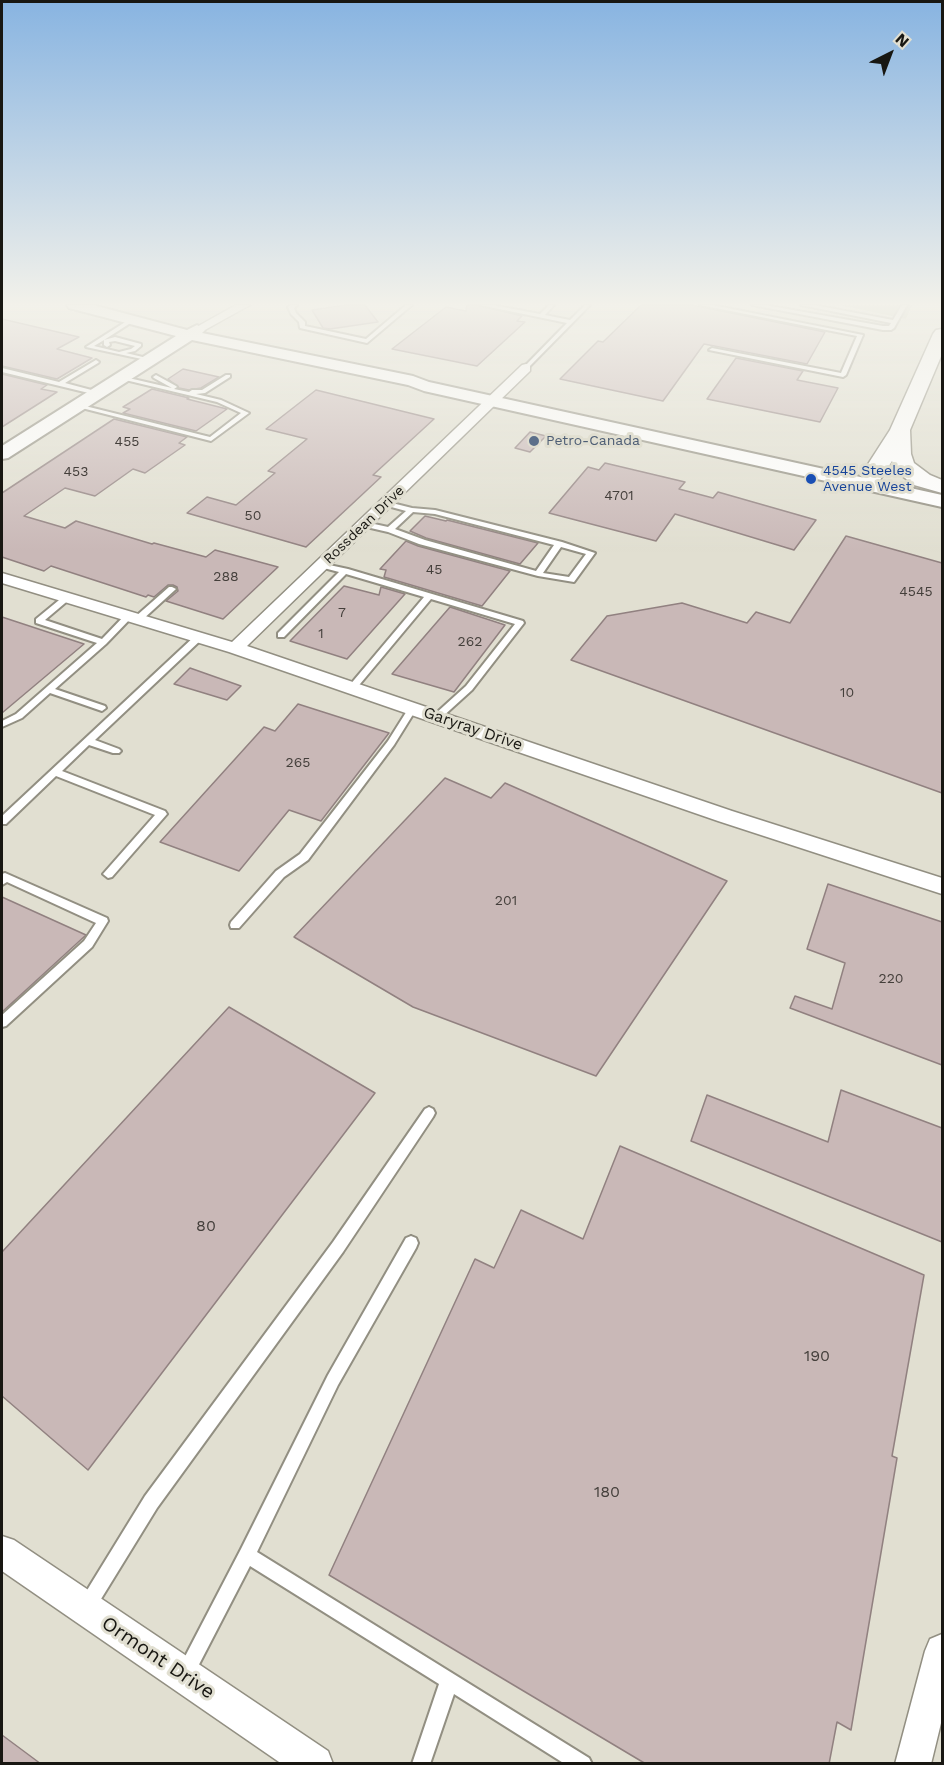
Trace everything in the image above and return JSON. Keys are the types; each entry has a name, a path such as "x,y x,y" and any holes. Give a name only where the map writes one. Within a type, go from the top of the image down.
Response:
{"highway":[{"path":"869,479 900,430 919,387"},
{"path":"900,430 900,454 904,466 922,480 942,489"}],"main road":[{"path":"2,454 106,387"},
{"path":"432,387 495,398 869,479 942,489"},
{"path":"869,479 942,501"}],"street":[{"name":"Rossdean Drive","path":"235,648 506,387"},
{"name":"Garyray Drive","path":"2,578 235,648 725,816 942,886"},
{"name":"Ormont Drive","path":"2,1552 315,1764"},
{"path":"913,1764 942,1651"}],"lane":[{"path":"45,387 211,439 246,413 219,401 160,387"},
{"path":"66,387 88,399"},
{"path":"176,387 195,393 203,392 210,387"},
{"path":"365,524 537,574 571,580 591,553 435,512 411,510 387,504"},
{"path":"390,530 411,510"},
{"path":"537,574 560,544"},
{"path":"323,565 520,623 469,688 437,717"},
{"path":"281,635 345,571"},
{"path":"2,724 19,716 103,642 172,589"},
{"path":"352,688 429,596"},
{"path":"67,598 39,621 103,642"},
{"path":"2,821 199,637"},
{"path":"49,690 102,708"},
{"path":"235,925 280,874 304,857 391,743 413,708"},
{"path":"88,741 116,751"},
{"path":"55,772 162,814 108,874"},
{"path":"2,881 5,877 103,921 88,944 2,1022"},
{"path":"85,1609 151,1502 338,1247 429,1113"},
{"path":"184,1675 247,1555 333,1380 411,1243"},
{"path":"247,1555 583,1764"},
{"path":"421,1764 449,1681"}],"building":[{"path":"2,387 43,387 41,389 57,392 2,427"},
{"path":"178,387 202,387 189,390"},
{"path":"599,387 673,387 663,401"},
{"path":"715,387 838,388 820,422 707,399"},
{"path":"152,389 227,409 196,431 123,413 130,409 123,407"},
{"path":"316,390 434,419 373,475 381,477 306,547 187,513 207,497 236,505 275,473 268,471 307,439 266,429"},
{"path":"114,419 187,437 179,443 185,445 145,473 133,469 95,496 65,488 24,516 65,528 76,521 152,544 206,557 215,550 278,567 223,619 166,601 178,591 173,585 168,585 154,597 148,595 146,597 51,566 44,571 2,557 2,493"},
{"path":"530,432 546,436 530,452 515,448"},
{"path":"605,463 685,482 679,489 713,498 718,492 816,520 794,550 675,514 656,541 549,513 588,467 599,470"},
{"path":"425,516 538,543 520,564 426,538 410,531"},
{"path":"846,536 942,563 942,793 571,660 607,616 682,603 747,623 756,612 790,623"},
{"path":"406,541 510,571 482,606 384,577 386,570 380,569"},
{"path":"344,586 379,595 381,587 405,594 347,659 290,641"},
{"path":"450,607 505,625 454,692 392,674"},
{"path":"2,617 84,644 2,713"},
{"path":"190,668 241,686 227,700 174,684"},
{"path":"298,704 389,733 321,821 289,810 239,871 160,842 264,727 275,731"},
{"path":"445,778 491,798 505,783 727,881 596,1076 413,1007 294,937"},
{"path":"828,884 942,922 942,1065 790,1008 795,996 832,1009 845,963 807,949"},
{"path":"2,897 86,935 2,1012"},
{"path":"229,1007 375,1093 88,1470 2,1396 2,1252"},
{"path":"841,1090 942,1128 942,1242 691,1141 707,1095 828,1142"},
{"path":"620,1146 924,1275 892,1456 897,1458 851,1730 837,1722 829,1764 646,1764 329,1575 475,1259 494,1268 521,1210 583,1239"},
{"path":"2,1735 41,1764 2,1764"}],"place":[{"name":"Petro-Canada","path":"534,441"},
{"name":"4545 Steeles Avenue West","path":"811,479"}]}
